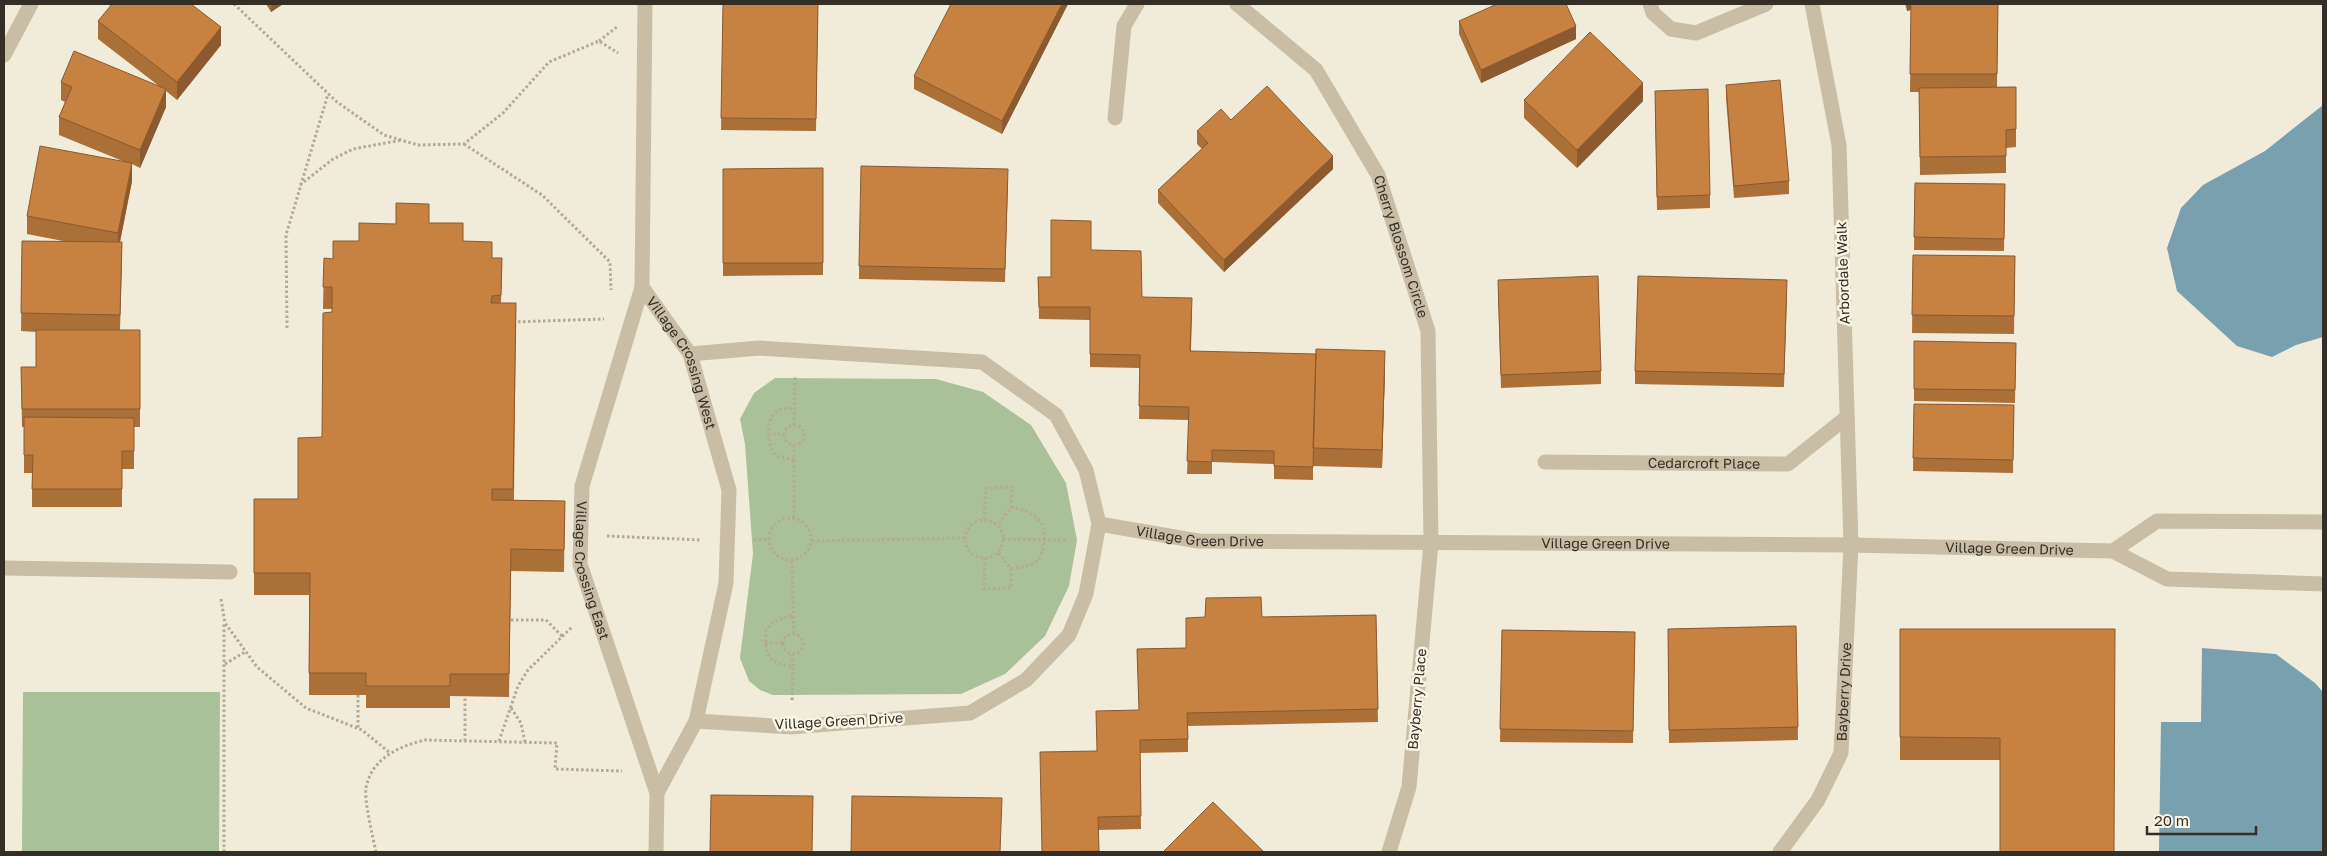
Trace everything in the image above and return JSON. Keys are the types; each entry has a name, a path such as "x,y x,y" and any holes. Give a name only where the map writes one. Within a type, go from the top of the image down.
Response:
{"street":[{"path":"4,55 31,4"},
{"name":"Village Crossing West","path":"645,4 642,287 690,354 729,490 726,583 696,721"},
{"path":"1115,118 1124,26 1138,4"},
{"name":"Cherry Blossom Circle","path":"1237,4 1316,70 1378,175 1428,331 1431,543"},
{"path":"1650,4 1653,12 1671,29 1696,33 1766,4"},
{"name":"Arbordale Walk","path":"1812,4 1839,145 1851,545"},
{"name":"Village Crossing East","path":"642,287 582,486 580,564 656,793 656,852"},
{"name":"Village Green Drive","path":"690,354 759,348 982,362 1056,415 1086,470 1099,524 1094,541 1086,594 1069,635 1026,680 970,713 792,727 696,721"},
{"name":"Cedarcroft Place","path":"1545,462 1788,464 1847,417"},
{"path":"2113,550 2157,521 2323,522"},
{"name":"Village Green Drive","path":"1099,524 1198,541 1851,545 2113,550 2167,579 2323,584"},
{"name":"Bayberry Place","path":"1389,852 1408,787 1431,543"},
{"name":"Bayberry Drive","path":"1780,852 1818,800 1840,753 1851,545"},
{"path":"4,568 223,572"},
{"path":"656,793 696,721"}],"path":[{"path":"234,4 328,94 384,135 418,145 464,144 542,195 610,262 612,319 626,338"},
{"path":"464,144 503,113 549,62 599,41 644,69"},
{"path":"287,328 286,235 328,94"},
{"path":"300,185 332,159 353,149 402,140"},
{"path":"512,322 612,319"},
{"path":"794,351 794,425"},
{"path":"794,460 776,456 769,446 768,426 772,416 780,409 795,408"},
{"path":"794,425 803,431 804,436 801,443 794,445 785,441 784,434 788,427 794,425"},
{"path":"768,434 784,434"},
{"path":"794,445 794,518"},
{"path":"984,519 986,488 1012,487 1011,507 998,525"},
{"path":"1011,507 1026,510 1036,517 1043,524 1045,540 1042,553 1037,562 1028,566 1011,569"},
{"path":"794,518 805,525 812,540 806,554 792,561 778,557 770,546 769,539 773,526 778,521 794,518"},
{"path":"984,519 998,525 1003,539 998,552 985,558 970,552 964,538 969,526 975,521 984,519"},
{"path":"580,535 727,542 769,539"},
{"path":"812,540 964,538"},
{"path":"1003,539 1094,541"},
{"path":"985,558 984,589 1011,588 1011,569 998,552"},
{"path":"792,561 794,634"},
{"path":"223,572 224,852"},
{"path":"499,741 518,686 528,670 593,606"},
{"path":"793,667 776,664 770,659 765,649 765,643 766,630 774,621 794,615"},
{"path":"511,620 546,620 562,636"},
{"path":"224,623 257,667 306,708 358,729 390,753"},
{"path":"794,634 801,638 803,645 799,652 792,654 785,650 783,643 787,636 794,634"},
{"path":"765,643 783,643"},
{"path":"224,664 245,652"},
{"path":"792,654 792,727"},
{"path":"358,695 358,729"},
{"path":"465,696 465,741"},
{"path":"511,708 521,723 525,742"},
{"path":"376,852 366,789 371,771 390,753 406,745 425,740 557,742 555,769 649,772"}],"green space":[{"path":"775,378 936,379 983,392 1031,425 1066,483 1077,540 1069,586 1045,636 1005,674 961,694 773,695 760,690 749,681 740,658 753,554 745,444 740,419 754,393"},
{"path":"23,692 220,692 219,852 22,852"}],"water":[{"path":"2323,105 2323,337 2296,345 2272,357 2237,346 2177,291 2167,248 2181,208 2203,185 2265,151"},
{"path":"2202,648 2276,654 2315,683 2323,692 2323,852 2159,852 2161,722 2201,722"}],"building":[{"path":"112,4 191,4 221,27 177,82 98,21"},
{"path":"723,4 818,4 816,119 721,118"},
{"path":"951,4 1062,4 1002,121 914,76"},
{"path":"1497,4 1566,4 1576,26 1481,70 1459,21"},
{"path":"1911,4 1998,4 1997,74 1910,74"},
{"path":"1590,32 1643,83 1577,150 1524,100"},
{"path":"74,51 166,89 140,150 59,117 72,87 61,82"},
{"path":"1780,80 1789,181 1734,186 1726,85"},
{"path":"1267,86 1333,156 1224,260 1158,190 1208,143 1197,131 1221,109 1231,120"},
{"path":"2016,87 2016,129 2006,130 2006,156 1920,157 1919,88"},
{"path":"1708,89 1710,195 1657,197 1655,91"},
{"path":"40,146 132,163 118,233 27,216"},
{"path":"861,166 1008,169 1005,269 859,266"},
{"path":"823,168 823,263 723,263 723,169"},
{"path":"1915,183 2005,184 2004,239 1914,237"},
{"path":"396,203 429,204 429,223 463,223 463,241 492,242 492,258 502,258 501,295 492,296 491,303 516,303 513,489 492,489 492,500 565,501 564,550 511,549 509,674 450,674 450,686 366,686 366,673 309,673 310,573 254,573 254,499 298,499 298,438 322,437 323,313 332,312 332,287 323,287 324,258 333,259 333,241 359,241 359,223 396,224"},
{"path":"1051,220 1091,221 1091,250 1141,251 1142,297 1192,298 1190,351 1316,354 1313,467 1274,466 1274,451 1212,450 1212,462 1187,461 1189,407 1139,406 1140,355 1090,354 1090,307 1039,307 1038,277 1051,277"},
{"path":"22,241 122,242 120,315 21,313"},
{"path":"1913,255 2015,256 2014,316 1912,315"},
{"path":"1598,276 1601,371 1501,375 1498,280"},
{"path":"1638,276 1787,280 1784,374 1635,371"},
{"path":"36,330 140,330 140,409 22,409 21,367 36,367"},
{"path":"1914,341 2016,343 2015,390 1914,389"},
{"path":"1316,349 1385,351 1382,450 1313,448"},
{"path":"1914,404 2014,405 2013,460 1913,458"},
{"path":"24,417 134,418 134,451 122,451 122,489 32,489 33,455 24,455"},
{"path":"1261,597 1262,617 1376,615 1378,709 1187,713 1188,739 1140,740 1141,816 1098,817 1099,851 1042,852 1040,752 1097,751 1096,711 1139,710 1137,649 1186,648 1186,618 1205,617 1206,598"},
{"path":"1796,626 1798,727 1669,730 1668,629"},
{"path":"1900,629 2115,629 2114,852 2000,852 2000,738 1900,737"},
{"path":"1502,630 1635,632 1633,731 1500,729"},
{"path":"711,795 813,796 812,852 710,852"},
{"path":"852,796 1002,798 1000,852 851,852"},
{"path":"1213,802 1264,852 1163,852"}]}
